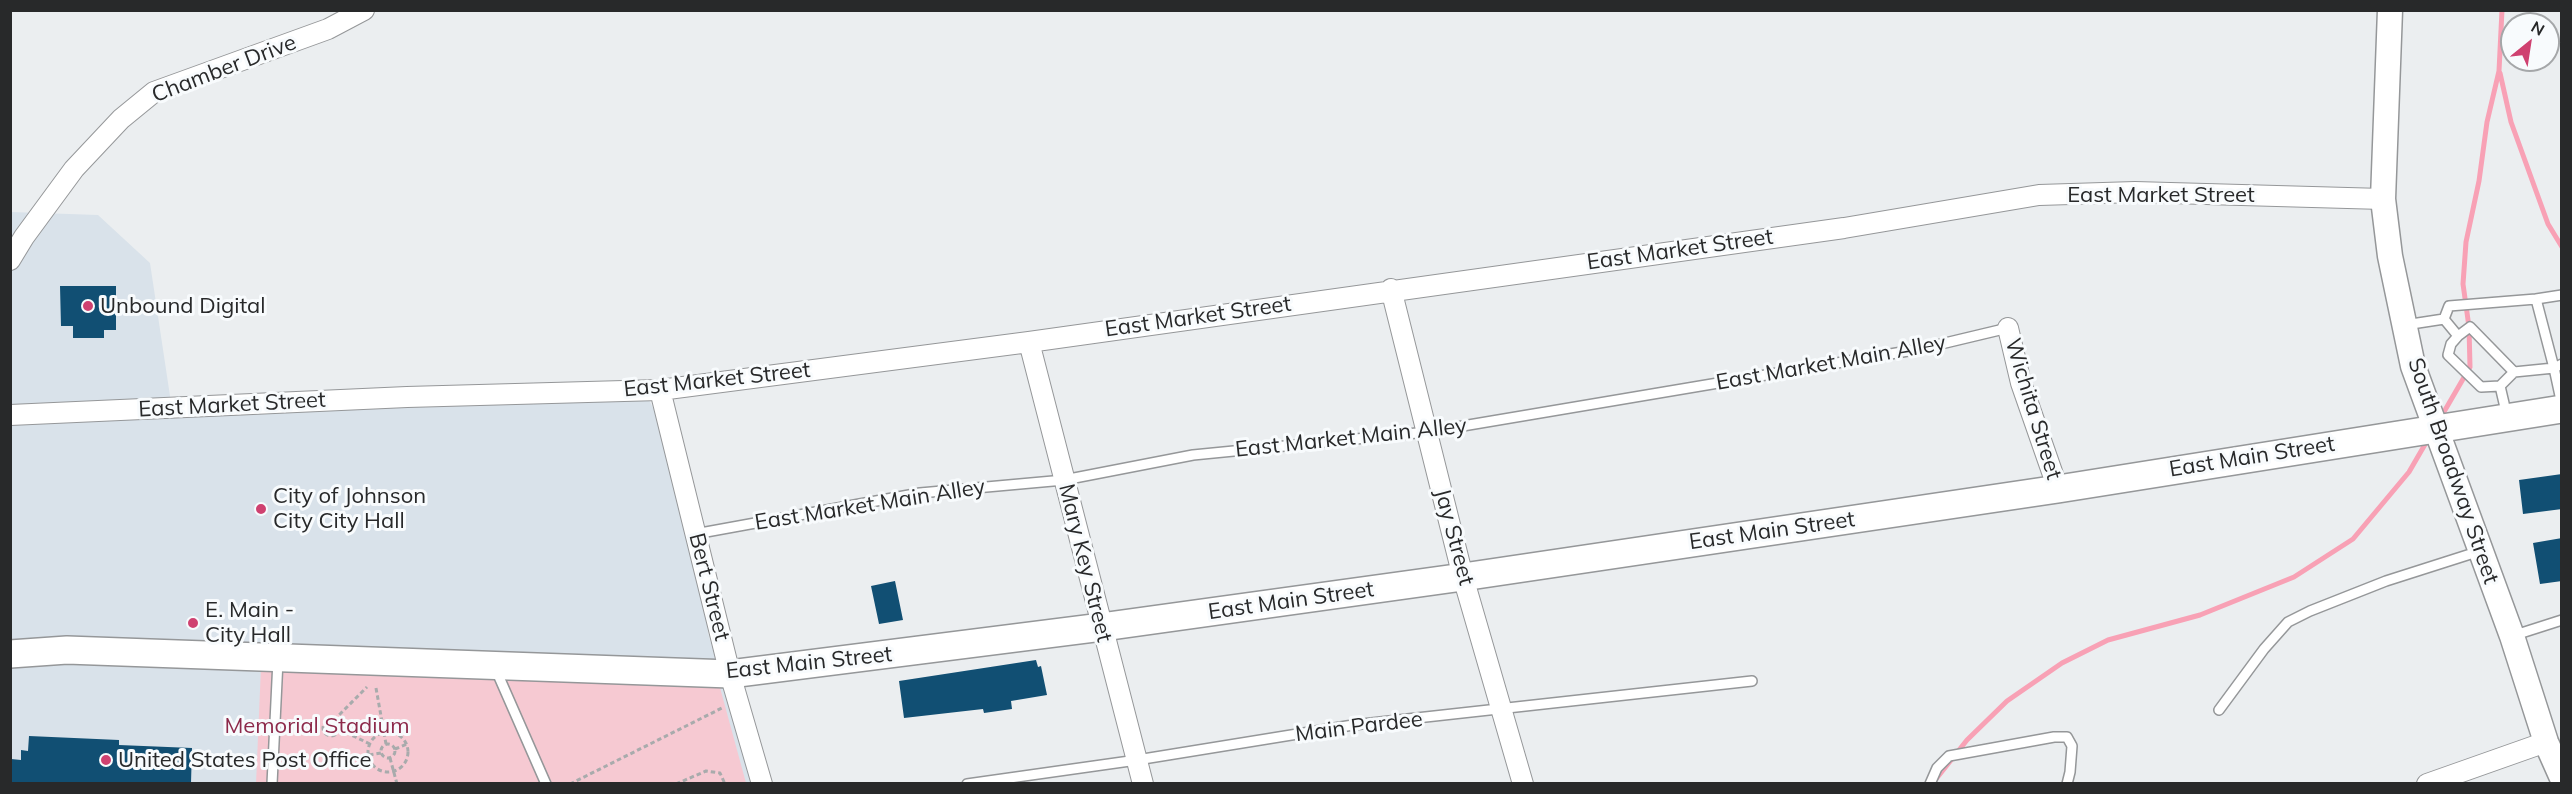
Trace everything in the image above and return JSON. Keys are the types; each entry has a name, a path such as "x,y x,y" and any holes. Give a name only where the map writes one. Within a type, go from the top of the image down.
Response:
{"main road":[{"name":"East Main Street","path":"10,654 68,650 730,674 1102,627 1464,577 2058,489 2434,428 2508,419 2562,407"}],"street":[{"name":"Chamber Drive","path":"10,260 74,169 121,119 154,92 328,29 364,10"},
{"name":"South Broadway Street","path":"2390,10 2383,199 2390,256 2413,366 2512,636 2546,742 2560,769"},
{"name":"East Market Street","path":"10,415 407,397 660,390 1029,342 1844,228 2039,195 2135,192 2383,199"},
{"name":"Jay Street","path":"1391,290 1464,577 1523,783"},
{"name":"Wichita Street","path":"2008,328 2021,383 2058,489"},
{"name":"Mary Key Street","path":"1029,342 1143,783"},
{"name":"Bert Street","path":"660,390 730,674 762,783"},
{"path":"2427,783 2546,742"}],"lane":[{"path":"2444,319 2448,306 2562,295"},
{"path":"2536,299 2558,366 2562,407"},
{"path":"2405,325 2444,319"},
{"path":"2444,319 2458,336"},
{"path":"2514,372 2470,327 2451,344 2448,355 2481,387 2500,386 2514,372 2558,366"},
{"name":"East Market Main Alley","path":"694,534 920,493 1064,480 1193,455 1427,432 1908,351 2008,328"},
{"path":"2500,386 2508,419"},
{"path":"2219,710 2264,649 2288,622 2386,581 2480,551"},
{"path":"2512,636 2562,620"},
{"path":"272,783 278,658"},
{"path":"493,665 546,783"},
{"name":"Main Pardee","path":"967,783 1137,760 1353,725 1752,681"},
{"path":"1930,783 1937,768 1949,756 2054,737 2067,737 2072,746 2067,783"}],"path":[{"path":"334,720 339,724 335,736 325,733 323,728 325,723 334,720 367,687"},
{"path":"376,687 386,744"},
{"path":"570,783 728,705"},
{"path":"339,729 370,744"},
{"path":"384,732 400,735 409,751 405,763 394,771 381,770 371,762 369,755 373,738 384,732"},
{"path":"386,744 391,744 395,749"},
{"path":"381,753 382,747 386,744"},
{"path":"397,783 390,758 395,749 407,744"},
{"path":"369,755 381,753"},
{"path":"381,753 386,758 390,758"},
{"path":"676,783 706,771 720,773 725,783"}],"shaded area":[{"path":"11,212 98,215 150,263 173,416 648,398 661,424 708,633 751,783 11,784"}],"green space":[{"name":"Memorial Stadium","path":"261,667 719,684 746,783 256,784"}],"building":[{"name":"Unbound Digital","path":"60,286 116,286 116,330 104,330 104,338 73,338 73,326 61,326"},
{"path":"2562,474 2562,509 2523,514 2519,480"},
{"path":"2562,538 2562,581 2540,584 2533,543"},
{"path":"895,581 903,620 879,624 871,586"},
{"path":"1036,660 1038,667 1041,666 1047,695 1011,701 1012,709 984,713 983,709 904,718 899,681"},
{"name":"United States Post Office","path":"29,736 119,740 119,745 192,748 191,783 10,783 11,759 21,760 21,750 28,751"}],"waterway":[{"path":"2441,417 2470,367 2469,327 2463,284 2466,242 2479,181 2487,122 2499,71 2502,10"},
{"path":"2500,73 2511,122 2548,224 2562,247"},
{"path":"1936,779 1967,740 2007,701 2062,663 2108,640 2200,615 2294,577 2353,539 2409,472 2427,441"}],"place":[{"name":"Unbound Digital","path":"88,306"},
{"name":"City of Johnson City City Hall","path":"261,509"},
{"name":"E. Main - City Hall","path":"193,623"},
{"name":"United States Post Office","path":"106,760"}]}
